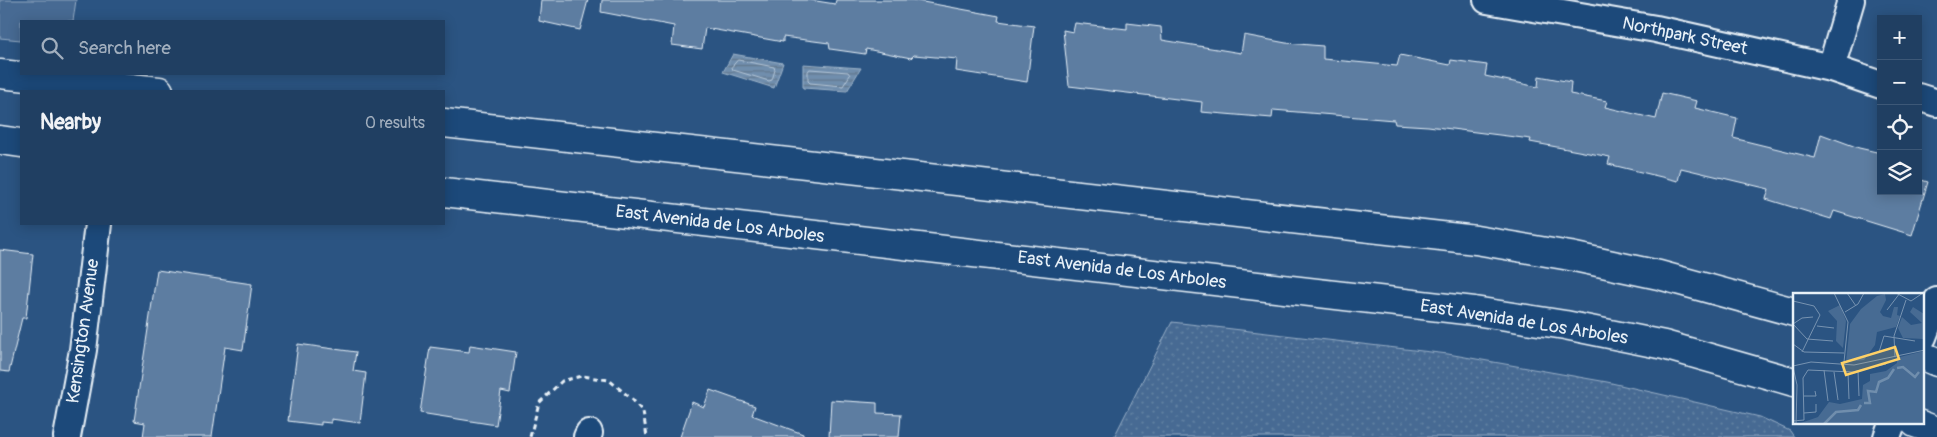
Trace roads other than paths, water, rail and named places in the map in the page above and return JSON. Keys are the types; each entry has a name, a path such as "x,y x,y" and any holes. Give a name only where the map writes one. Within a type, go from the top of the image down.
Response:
{"main road":[{"path":"0,74 113,89 136,90"},
{"path":"445,123 1476,240 1570,256 1658,275 1793,312"},
{"path":"0,140 20,143"},
{"name":"East Avenida de Los Arboles","path":"445,192 1474,311 1565,325 1664,346 1793,382"},
{"path":"1924,356 1937,362"},
{"path":"1918,424 1937,431"}],"street":[{"path":"1831,68 1851,0"},
{"name":"Northpark Street","path":"1498,1 1656,29 1831,68 1877,84"},
{"path":"1922,98 1937,103"},
{"name":"Kensington Avenue","path":"66,437 83,350 98,225"},
{"path":"1924,334 1937,301"},
{"path":"1886,437 1892,424"}],"water":[{"path":"733,54 783,63 774,88 723,72"},
{"path":"803,64 861,68 847,91 803,88"}]}
